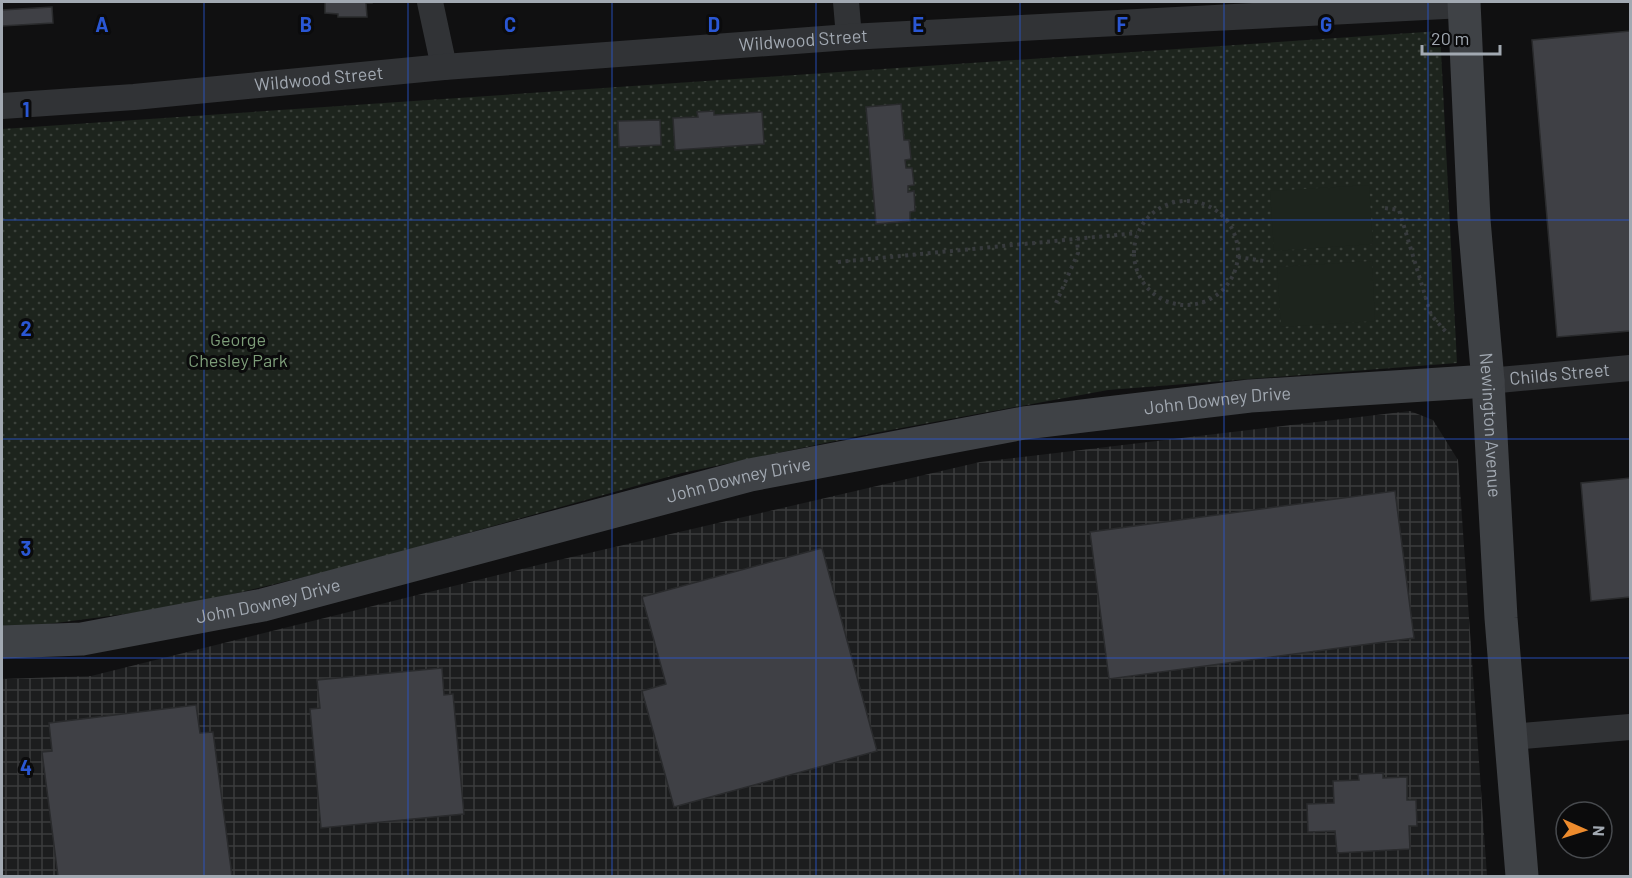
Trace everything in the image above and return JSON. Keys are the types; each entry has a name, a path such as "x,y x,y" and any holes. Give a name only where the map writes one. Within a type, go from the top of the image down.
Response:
{"street":[{"path":"430,2 444,67"},
{"path":"846,2 849,37"},
{"name":"Wildwood Street","path":"2,106 444,67 849,37 1464,3"},
{"name":"Newington Avenue","path":"1464,3 1474,220 1488,381 1510,737 1521,863"},
{"name":"Childs Street","path":"1488,381 1630,368"},
{"name":"John Downey Drive","path":"2,642 82,639 263,605 750,475 1024,423 1250,396 1488,381"},
{"path":"1510,737 1630,727"}],"path":[{"path":"1198,202 1212,207 1224,216 1232,228 1238,257 1227,285 1216,296 1196,304 1174,304 1148,290 1139,277 1134,263 1137,233 1144,220 1168,203 1198,202"},
{"path":"1386,208 1399,210 1431,315 1447,333"},
{"path":"838,262 1137,233"},
{"path":"1056,303 1078,254 1077,239"},
{"path":"1238,257 1264,261"}],"shaded area":[{"path":"1410,411 1433,420 1458,460 1487,876 2,876 2,679 91,676 546,563 980,462"}],"green space":[{"name":"George Chesley Park","path":"1440,31 1457,363 1108,390 869,434 682,473 354,565 179,607 2,630 2,129"},
{"path":"1369,185 1373,244 1274,251 1270,191"},
{"path":"1372,261 1375,321 1281,327 1277,267"}],"building":[{"path":"325,2 372,3 366,3 367,17 338,17 338,14 325,13"},
{"path":"52,7 53,23 2,26 2,10"},
{"path":"1630,31 1630,331 1557,337 1532,40"},
{"path":"901,104 904,140 909,140 911,159 905,160 906,168 912,168 914,185 908,186 908,192 914,191 915,211 910,212 910,221 876,224 866,107"},
{"path":"714,111 714,115 762,112 764,144 675,150 673,118 698,117 697,112"},
{"path":"660,120 661,145 619,147 618,121"},
{"path":"1630,478 1630,597 1591,601 1581,483"},
{"path":"1395,491 1414,638 1109,679 1090,532"},
{"path":"822,548 877,751 674,807 642,691 666,684 642,597"},
{"path":"442,668 444,695 453,694 464,814 321,828 310,709 320,708 317,680"},
{"path":"196,705 200,733 213,732 232,876 58,876 42,752 52,751 49,723"},
{"path":"1383,773 1383,778 1407,777 1407,800 1416,800 1417,826 1409,826 1410,849 1337,853 1335,831 1308,832 1307,804 1334,803 1333,781 1359,780 1358,774"}]}
